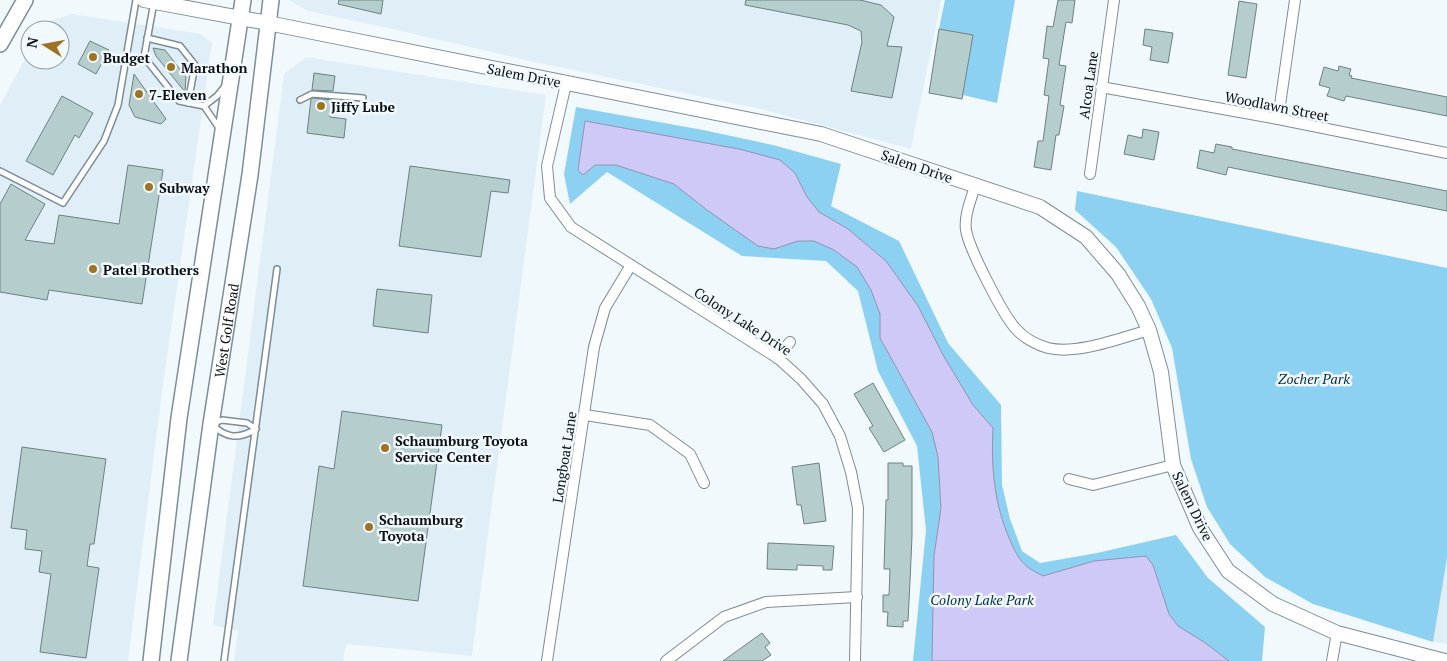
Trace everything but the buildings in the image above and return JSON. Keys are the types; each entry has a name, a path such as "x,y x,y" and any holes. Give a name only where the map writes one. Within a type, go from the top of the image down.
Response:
{"main road":[{"path":"0,44 25,0"},
{"path":"151,661 179,418 229,81 243,0"},
{"name":"West Golf Road","path":"179,661 211,424 250,175 271,0"}],"street":[{"name":"Alcoa Lane","path":"1090,174 1114,0"},
{"path":"1278,119 1295,0"},
{"name":"Salem Drive","path":"149,1 268,23 821,134 1040,207 1086,237 1118,274 1138,306 1149,330 1161,372 1173,465 1200,528 1228,571 1273,604 1337,633 1445,661"},
{"name":"Colony Lake Drive","path":"566,84 546,166 550,198 571,227 777,358 801,379 823,404 840,436 851,472 858,508 855,661"},
{"name":"Woodlawn Street","path":"1101,87 1278,119 1447,153"},
{"path":"975,186 966,218 968,239 1006,316 1021,334 1048,348 1068,349 1090,346 1149,330"},
{"name":"Longboat Lane","path":"547,661 594,348 605,308 631,264"},
{"path":"777,358 790,342"},
{"path":"585,414 650,425 690,454 704,483"},
{"path":"1068,478 1093,485 1173,465"},
{"path":"666,661 724,617 766,602 857,597"},
{"path":"1332,661 1337,633"}],"lane":[{"path":"0,171 63,203 104,141 118,104 136,0"},
{"path":"149,1 144,57 179,101 204,106 214,119 221,134"},
{"path":"147,38 180,46 195,65 188,103"},
{"path":"204,106 217,96 229,81"},
{"path":"300,100 312,94 363,98"},
{"path":"224,661 277,269"},
{"path":"222,420 247,422 256,429 245,435 234,436 220,433 211,424 222,420"}],"shaded area":[{"path":"289,0 941,0 911,149 761,109 530,61 308,11"},
{"path":"72,14 201,34 212,43 162,392 128,661 0,661 0,105 20,68 20,70 70,70 70,20 52,20"},
{"path":"306,57 546,95 472,656 346,644 343,661 234,661 238,631 213,625 284,74"},
{"name":"Colony Lake Park","path":"585,121 739,149 780,160 795,173 807,197 819,212 848,229 886,261 918,306 943,355 973,405 993,428 993,471 1000,513 1015,552 1023,562 1043,576 1094,561 1146,556 1153,565 1169,614 1178,626 1204,642 1229,661 932,661 934,556 941,508 938,457 932,432 880,338 880,314 871,290 857,267 834,250 814,241 798,241 774,249 758,246 674,184 616,165 595,165 583,175 578,170"},
{"path":"1447,558 1447,644 1433,642"}],"green space":[{"path":"945,0 1015,0 997,103 963,95 973,35 939,29"},
{"name":"Colony Lake Park","path":"576,107 773,145 841,164 831,206 899,241 948,343 1001,405 1002,485 1010,519 1022,551 1040,563 1097,553 1176,535 1208,578 1265,627 1262,661 913,661 926,530 917,446 878,371 858,291 826,261 742,256 607,172 570,204 564,174"},
{"name":"Zocher Park","path":"1077,191 1447,268 1447,558 1433,642 1313,604 1265,577 1230,544 1207,507 1191,459 1172,348 1151,299 1116,247 1075,210"}],"place":[{"name":"Budget","path":"93,57"},
{"name":"Marathon","path":"171,67"},
{"name":"7-Eleven","path":"139,94"},
{"name":"Jiffy Lube","path":"321,106"},
{"name":"Subway","path":"149,187"},
{"name":"Patel Brothers","path":"93,269"},
{"name":"Schaumburg Toyota Service Center","path":"385,448"},
{"name":"Schaumburg Toyota","path":"369,527"}]}
